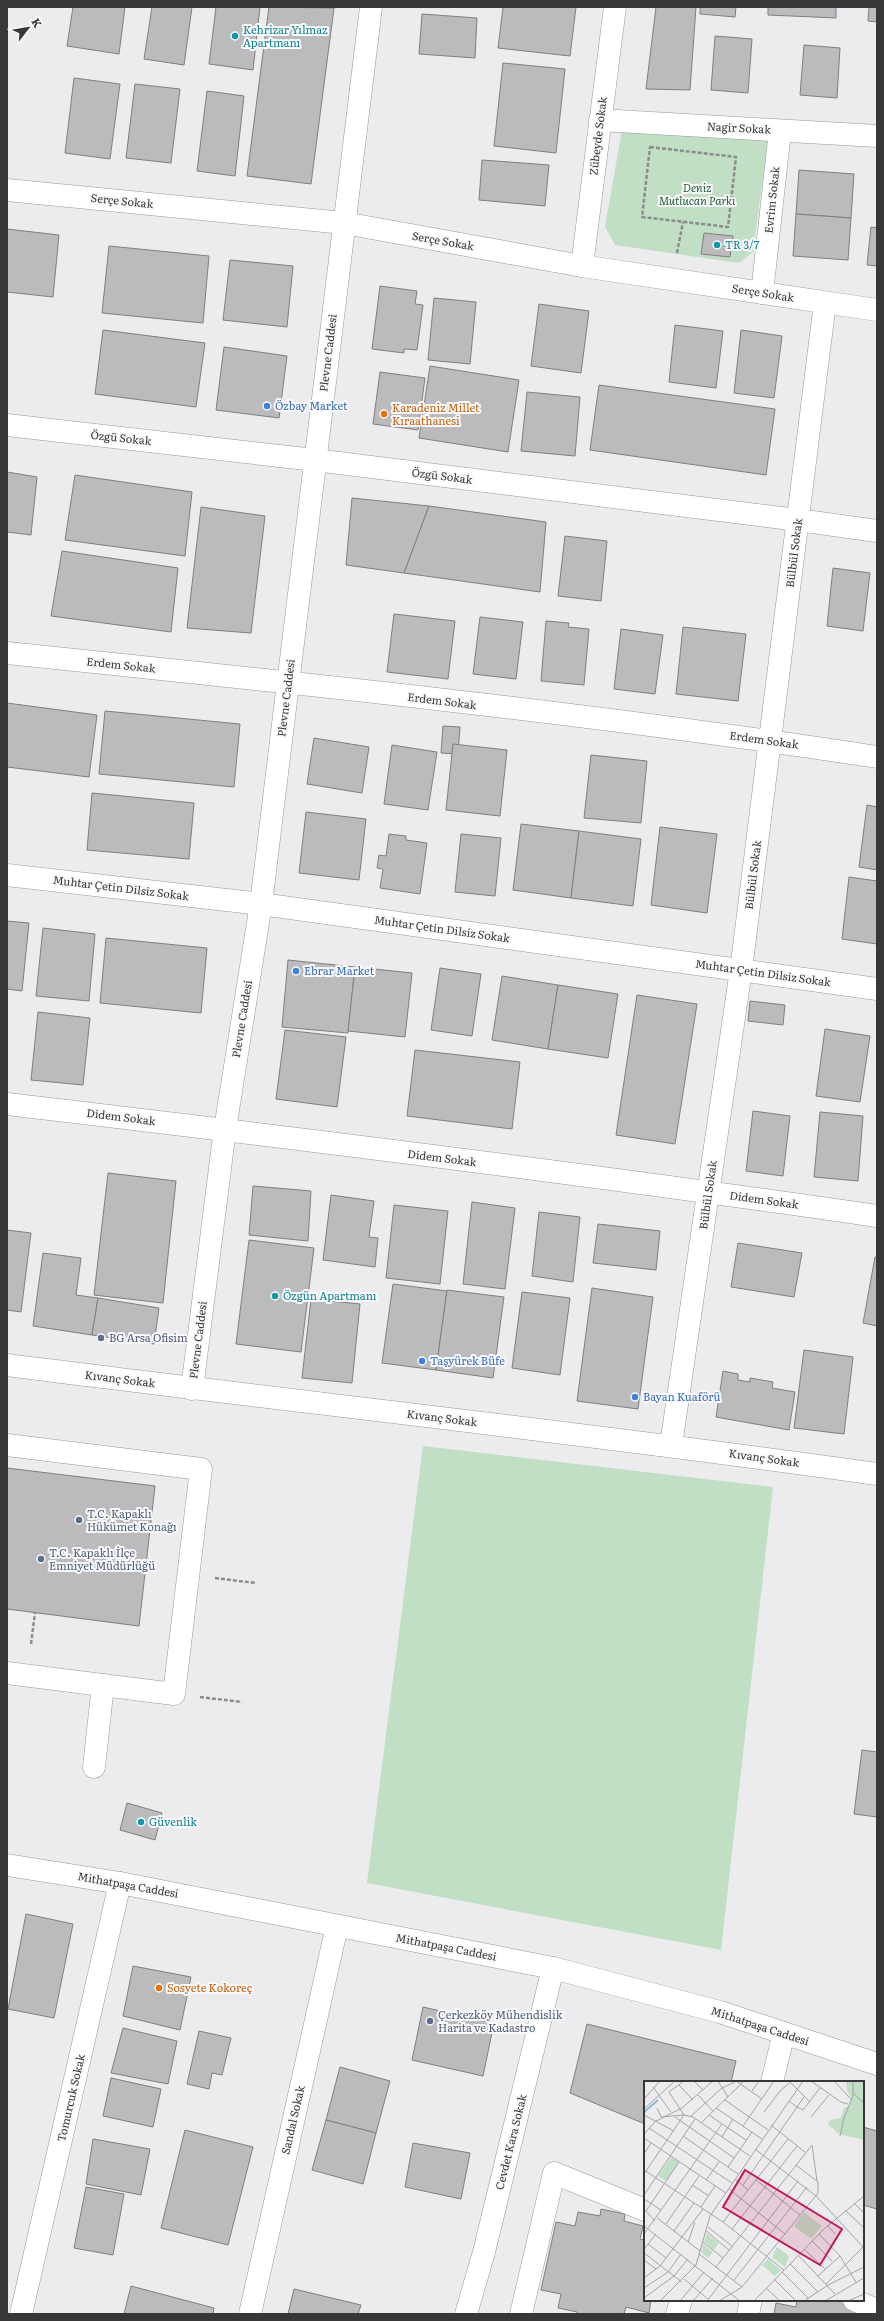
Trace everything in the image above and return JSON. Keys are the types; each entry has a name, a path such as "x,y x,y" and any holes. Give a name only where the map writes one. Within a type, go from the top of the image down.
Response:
{"street":[{"name":"Plevne Caddesi","path":"192,1389 225,1129 261,904 371,7"},
{"name":"Zübeyde Sokak","path":"582,266 615,7"},
{"name":"Nagir Sokak","path":"600,120 877,136"},
{"name":"Evrim Sokak","path":"762,293 780,130"},
{"name":"Serçe Sokak","path":"7,190 344,223 582,266 877,310"},
{"name":"Bülbül Sokak","path":"671,1445 741,970 825,303"},
{"name":"Özgü Sokak","path":"7,425 315,460 877,531"},
{"name":"Erdem Sokak","path":"7,653 288,682 770,740 877,757"},
{"name":"Muhtar Çetin Dilsiz Sokak","path":"7,875 261,904 877,989"},
{"name":"Didem Sokak","path":"7,1104 225,1129 708,1192 877,1216"},
{"name":"Kıvanç Sokak","path":"7,1365 192,1389 671,1445 877,1474"},
{"path":"7,1445 201,1469 174,1694 7,1673"},
{"path":"94,1767 103,1685"},
{"name":"Mithatpaşa Caddesi","path":"7,1865 120,1883 553,1968 720,2012 877,2064"},
{"name":"Tomurcuk Sokak","path":"21,2314 120,1883"},
{"name":"Sandal Sokak","path":"250,2314 337,1926"},
{"name":"Cevdet Kara Sokak","path":"466,2314 484,2252 553,1968"},
{"path":"772,2081 784,2033"},
{"path":"521,2314 554,2172 644,2210"},
{"path":"677,2314 681,2301"},
{"path":"748,2314 751,2301"},
{"path":"856,2301 877,2310"}],"path":[{"path":"650,147 736,157 728,227 683,222 642,217 650,147"},
{"path":"671,280 683,222"},
{"path":"189,1574 256,1583"},
{"path":"31,1644 35,1613"},
{"path":"174,1694 242,1702"}],"green space":[{"name":"Deniz Mutlucan Parkı","path":"623,124 768,140 753,252 739,263 615,245 605,227"},
{"path":"423,1446 773,1487 721,1950 367,1883"}],"building":[{"path":"73,7 125,7 119,54 67,46"},
{"path":"152,7 192,7 184,65 144,59"},
{"name":"Kehrizar Yılmaz Apartmanı","path":"216,7 260,7 253,70 209,64"},
{"path":"269,7 334,8 311,184 247,176"},
{"path":"503,7 576,7 570,56 498,48"},
{"path":"656,7 696,7 690,90 646,89"},
{"path":"700,7 736,7 735,17 700,14"},
{"path":"768,7 836,7 836,18 768,15"},
{"path":"869,7 877,7 877,22 868,21"},
{"path":"422,14 477,18 475,58 419,54"},
{"path":"715,36 752,39 748,93 711,90"},
{"path":"804,45 840,48 837,98 800,95"},
{"path":"503,63 565,69 556,153 494,146"},
{"path":"74,78 120,84 110,159 65,153"},
{"path":"135,84 180,89 171,163 126,158"},
{"path":"207,91 244,96 235,176 197,171"},
{"path":"482,160 549,165 545,206 479,200"},
{"path":"799,170 854,174 851,218 796,214"},
{"path":"796,214 851,218 848,260 793,256"},
{"path":"871,227 877,228 877,266 867,265"},
{"path":"7,229 59,235 53,297 7,292"},
{"name":"TR 3/7","path":"704,233 733,236 730,257 701,254"},
{"path":"109,246 209,256 203,323 102,313"},
{"path":"230,260 293,266 287,327 223,320"},
{"path":"380,286 417,291 415,304 423,305 417,350 404,349 404,353 372,349"},
{"path":"434,298 476,302 470,364 428,360"},
{"path":"539,304 589,311 581,373 531,366"},
{"path":"675,325 723,331 716,388 669,382"},
{"path":"103,330 205,343 196,407 95,394"},
{"path":"741,330 782,336 774,398 734,393"},
{"path":"224,347 287,356 279,418 216,410"},
{"path":"430,366 519,380 508,452 419,438"},
{"path":"380,372 425,378 418,430 373,424"},
{"path":"599,385 775,409 766,475 590,450"},
{"path":"527,392 580,397 575,456 521,451"},
{"path":"7,472 37,477 31,535 7,532"},
{"path":"75,475 192,492 185,556 65,540"},
{"path":"352,498 429,506 404,573 346,565"},
{"path":"429,506 546,522 540,592 404,573"},
{"path":"201,507 265,516 251,633 187,628"},
{"path":"565,536 607,541 601,601 558,596"},
{"path":"62,551 178,568 171,632 51,616"},
{"path":"833,568 870,573 863,631 827,626"},
{"path":"394,614 455,621 448,679 387,672"},
{"path":"480,617 523,622 516,679 473,674"},
{"path":"546,621 569,623 568,627 589,629 584,685 541,681"},
{"path":"683,627 746,634 738,701 676,694"},
{"path":"621,629 663,635 655,694 614,689"},
{"path":"7,703 97,715 89,777 7,767"},
{"path":"105,711 240,724 234,787 99,774"},
{"path":"443,726 460,727 458,754 441,753"},
{"path":"314,738 369,747 362,793 307,784"},
{"path":"453,744 507,750 500,816 446,810"},
{"path":"392,745 437,752 428,810 384,804"},
{"path":"591,755 647,761 641,823 584,818"},
{"path":"92,793 194,803 189,859 87,850"},
{"path":"867,805 877,807 877,870 859,867"},
{"path":"306,812 366,819 359,880 299,873"},
{"path":"521,824 579,831 571,898 513,890"},
{"path":"660,827 717,834 707,913 651,905"},
{"path":"579,831 641,839 633,906 571,898"},
{"path":"389,834 406,836 406,840 427,843 420,894 380,888 383,869 377,868 379,855 386,856"},
{"path":"461,834 501,838 495,896 455,892"},
{"path":"849,877 877,881 877,944 842,939"},
{"path":"7,921 29,923 22,991 7,989"},
{"path":"43,928 95,934 89,1001 36,996"},
{"path":"106,938 207,948 201,1013 100,1003"},
{"path":"288,960 355,967 348,1033 282,1027"},
{"path":"355,967 412,973 405,1037 348,1031"},
{"path":"440,968 481,974 472,1036 431,1030"},
{"path":"502,976 558,985 548,1049 492,1040"},
{"path":"558,985 618,994 608,1058 548,1049"},
{"path":"637,995 697,1004 675,1144 616,1135"},
{"path":"750,1001 785,1005 783,1025 748,1021"},
{"path":"38,1012 90,1018 83,1085 31,1080"},
{"path":"825,1029 870,1036 860,1102 816,1096"},
{"path":"285,1030 346,1037 337,1107 276,1099"},
{"path":"415,1050 520,1062 512,1129 407,1116"},
{"path":"753,1111 790,1116 783,1176 746,1171"},
{"path":"820,1112 863,1116 858,1181 814,1177"},
{"path":"108,1173 176,1181 163,1303 94,1295"},
{"path":"253,1186 311,1191 308,1241 249,1235"},
{"path":"331,1195 374,1201 369,1237 378,1238 375,1267 323,1260"},
{"path":"472,1202 515,1208 505,1289 463,1284"},
{"path":"394,1205 448,1211 440,1284 386,1278"},
{"path":"539,1212 580,1217 573,1282 532,1276"},
{"path":"598,1224 660,1231 656,1270 593,1263"},
{"path":"7,1230 31,1233 21,1312 7,1310"},
{"name":"Özgün Apartmanı","path":"249,1240 314,1248 301,1352 236,1344"},
{"path":"738,1243 802,1253 794,1297 731,1287"},
{"path":"43,1253 81,1258 76,1295 98,1298 92,1335 33,1326"},
{"path":"875,1257 877,1257 877,1326 863,1323"},
{"path":"393,1284 447,1291 436,1370 382,1363"},
{"path":"592,1288 653,1297 638,1409 577,1401"},
{"path":"447,1290 504,1297 493,1378 436,1370"},
{"path":"522,1292 570,1298 560,1375 512,1368"},
{"path":"98,1298 159,1308 154,1344 92,1335"},
{"path":"311,1299 360,1304 352,1383 302,1378"},
{"path":"804,1350 853,1357 844,1434 794,1428"},
{"path":"723,1371 738,1374 738,1380 750,1382 750,1378 773,1382 772,1388 795,1392 789,1430 716,1417"},
{"name":"T.C. Kapaklı Hükümet Konağı","path":"7,1468 155,1486 139,1626 7,1609"},
{"path":"862,1750 877,1752 877,1817 854,1814"},
{"name":"Güvenlik","path":"127,1803 162,1813 155,1840 120,1830"},
{"path":"26,1914 73,1924 54,2018 8,2009"},
{"path":"133,1966 191,1977 180,2030 123,2016"},
{"path":"423,2007 494,2023 483,2076 412,2060"},
{"path":"587,2024 736,2061 731,2081 644,2081 644,2124 570,2093"},
{"path":"123,2028 177,2041 168,2084 111,2073"},
{"path":"199,2031 231,2038 222,2075 212,2073 209,2089 187,2084"},
{"path":"340,2067 390,2081 376,2133 326,2120"},
{"path":"111,2078 161,2089 153,2127 103,2116"},
{"path":"326,2120 376,2133 363,2184 312,2170"},
{"path":"864,2127 877,2131 877,2209 864,2205"},
{"path":"185,2130 253,2147 228,2245 161,2228"},
{"path":"93,2139 150,2149 141,2195 86,2184"},
{"path":"413,2143 470,2153 461,2199 405,2187"},
{"path":"86,2187 124,2194 113,2255 74,2248"},
{"path":"601,2209 625,2214 624,2221 643,2226 640,2239 644,2240 644,2301 651,2301 649,2313 626,2307 624,2314 576,2314 577,2312 558,2308 561,2294 541,2290 556,2222 575,2226 578,2212 600,2216"},
{"path":"131,2286 214,2308 213,2314 124,2314"},
{"path":"294,2289 361,2305 358,2314 288,2314"},
{"path":"797,2301 846,2301 861,2314 774,2314 776,2303 796,2307"}],"place":[{"name":"Kehrizar Yılmaz Apartmanı","path":"235,36"},
{"name":"TR 3/7","path":"717,245"},
{"name":"Özbay Market","path":"267,406"},
{"name":"Karadeniz Millet Kıraathanesi","path":"384,414"},
{"name":"Ebrar Market","path":"296,971"},
{"name":"Özgün Apartmanı","path":"275,1296"},
{"name":"BG Arsa Ofisim","path":"101,1338"},
{"name":"Taşyürek Büfe","path":"422,1361"},
{"name":"Bayan Kuaförü","path":"635,1397"},
{"name":"T.C. Kapaklı Hükümet Konağı","path":"79,1520"},
{"name":"T.C. Kapaklı İlçe Emniyet Müdürlüğü","path":"41,1559"},
{"name":"Güvenlik","path":"141,1822"},
{"name":"Sosyete Kokoreç","path":"159,1988"},
{"name":"Çerkezköy Mühendislik Harita ve Kadastro","path":"430,2021"}]}
